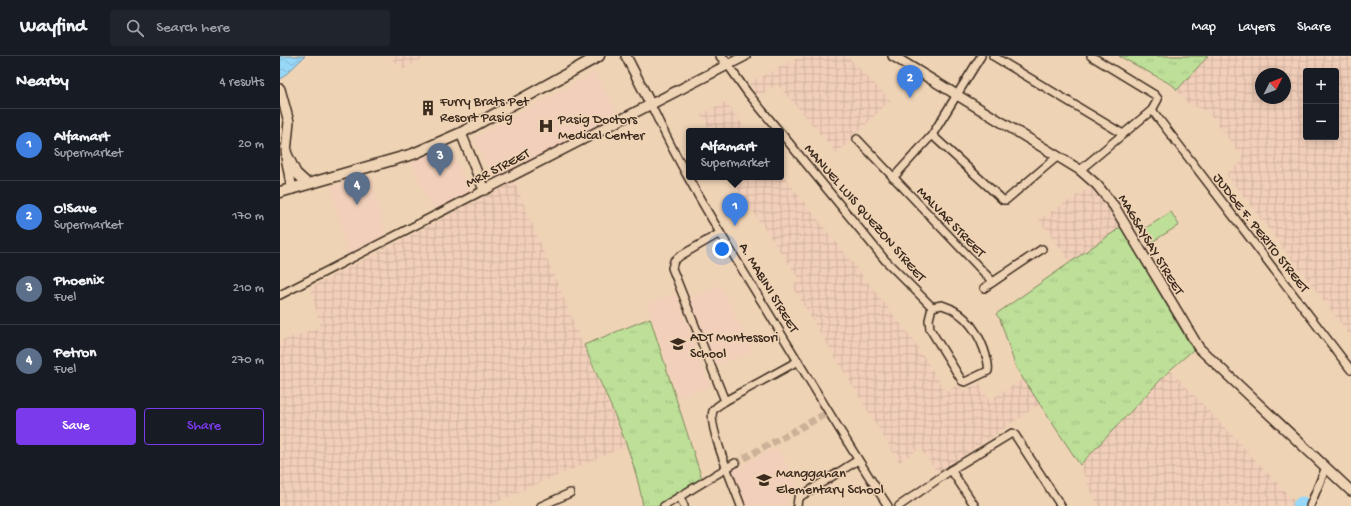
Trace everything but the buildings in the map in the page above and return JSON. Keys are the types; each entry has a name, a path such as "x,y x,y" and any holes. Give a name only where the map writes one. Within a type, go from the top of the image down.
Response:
{"main road":[{"path":"280,192 413,154 460,133 599,56"}],"street":[{"name":"A. MABINI STREET","path":"626,56 669,143 686,173"},
{"name":"MANUEL LUIS QUEZON STREET","path":"721,56 777,128"},
{"name":"MRR STREET","path":"280,295 745,56"},
{"name":"MAGSAYSAY STREET","path":"893,56 1058,156 1080,170 1097,184 1114,206 1199,348 1351,491"},
{"path":"893,178 932,135 981,56"},
{"path":"993,56 1123,134"},
{"path":"1080,170 1152,110 1157,102 1157,96 1091,56"},
{"path":"280,89 288,111 289,122 284,158 292,189"},
{"name":"JUDGE F. PERITO STREET","path":"1152,110 1351,370"},
{"path":"460,133 484,190"},
{"path":"932,135 1003,200 1006,200 1058,156"},
{"name":"MANUEL LUIS QUEZON STREET","path":"784,137 885,260 932,307"},
{"name":"MALVAR STREET","path":"857,139 993,282"},
{"path":"284,158 296,173 308,184"},
{"name":"A. MABINI STREET","path":"690,180 720,233 798,362 888,506"},
{"path":"720,233 680,256 674,261 672,268 725,401"},
{"path":"984,288 1042,249"},
{"path":"942,305 951,307 968,321 980,340 987,360 988,371 965,382 962,381 930,329 929,320 932,307 942,305"},
{"path":"741,506 715,435 712,413 714,409 725,401 798,362"},
{"path":"899,506 951,470 1012,434 1015,435 1061,506"},
{"path":"797,506 798,498 858,460"},
{"path":"664,506 735,463"},
{"path":"1310,506 1326,467"},
{"path":"951,470 975,506"},
{"path":"541,506 570,493"},
{"path":"680,497 684,506"}],"shaded area":[{"path":"388,56 427,56 404,69"},
{"path":"802,56 847,56 890,100 837,153 777,84 757,97 749,83"},
{"path":"1208,56 1351,56 1351,336 1226,174 1244,160 1208,111 1189,105 1177,90"},
{"name":"Pasig Doctors Medical Center","path":"595,72 619,114 496,182 473,138"},
{"path":"725,102 746,128 709,128 701,115"},
{"path":"450,147 471,194 433,210 410,161"},
{"path":"371,174 386,236 348,255 331,187"},
{"path":"784,177 911,337 946,392 959,384 963,391 979,382 989,401 1023,379 1040,404 938,473 920,448 899,462 792,286 800,280 731,180 784,180"},
{"path":"514,181 626,446 487,506 280,506 280,341 321,327 310,288"},
{"path":"1087,189 1094,189 1121,227 1070,261 1039,220"},
{"name":"ADT Montessori School","path":"720,285 753,351 716,366 689,299"},
{"name":"ADT Montessori School","path":"676,294 710,386 678,397 647,303"},
{"path":"1170,370 1299,506 1098,506 1080,465"},
{"name":"Manggahan Elementary School","path":"777,447 799,488 787,498 790,506 744,506 731,471"}],"green space":[{"path":"1119,56 1208,56 1177,90 1174,86"},
{"path":"1171,212 1179,225 1152,242 1144,229"},
{"path":"1121,227 1193,350 1170,370 1080,465 1016,368 1000,319 996,314"},
{"path":"650,318 703,482 663,506 643,506 639,485 626,444 584,345"}],"water":[{"path":"280,56 305,56 280,80"}],"tunnel":[{"path":"735,463 829,412"}],"place":[{"name":"O!Save","path":"910,98"},
{"name":"Furry Brats Pet Resort Pasig","path":"428,108"},
{"name":"Pasig Doctors Medical Center","path":"546,126"},
{"name":"Phoenix","path":"440,176"},
{"name":"Petron","path":"357,205"},
{"name":"Alfamart","path":"735,226"},
{"name":"ADT Montessori School","path":"678,344"},
{"name":"Manggahan Elementary School","path":"764,480"}]}
